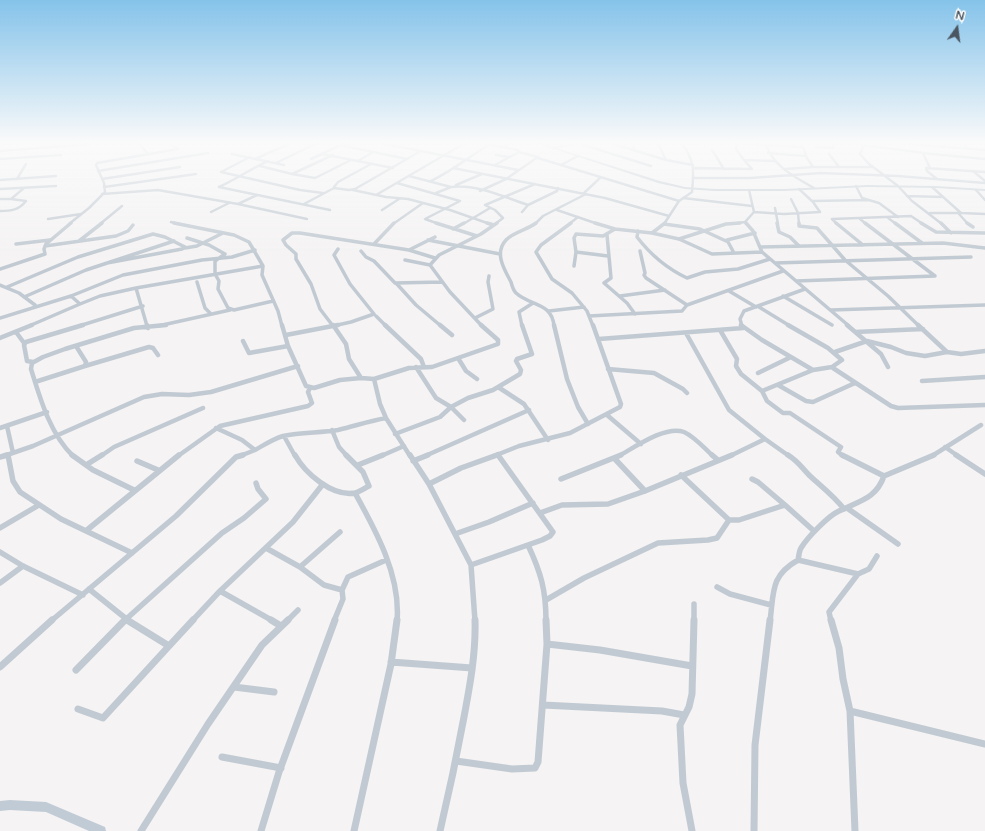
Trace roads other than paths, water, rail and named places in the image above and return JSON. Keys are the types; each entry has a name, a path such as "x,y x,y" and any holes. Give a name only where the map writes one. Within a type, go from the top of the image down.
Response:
{"main road":[{"path":"0,806 10,805 46,807 101,831"}],"street":[{"path":"0,269 45,254 45,246 50,240 82,214 105,192 103,182"},
{"path":"104,187 141,182"},
{"path":"229,182 219,187 330,210"},
{"path":"268,182 300,190 323,193"},
{"path":"334,187 338,182"},
{"path":"353,190 368,182"},
{"path":"431,182 480,191 528,204"},
{"path":"436,193 463,182"},
{"path":"480,191 500,182"},
{"path":"522,182 558,188 629,204 669,216"},
{"path":"588,424 578,407 567,379 554,330 553,318 549,311 539,304 533,303 514,291 502,265 500,254 503,250 505,242 508,239 529,228 537,220 585,194 597,182"},
{"path":"618,182 681,200 752,206"},
{"path":"657,182 693,189 749,190 898,186 985,190"},
{"path":"652,233 664,224 681,200 692,192 693,182"},
{"path":"805,182 814,188"},
{"path":"893,182 906,196 930,213 951,233"},
{"path":"376,195 396,183 436,193 460,201 425,219 477,236"},
{"path":"430,265 435,258 477,236 502,218 500,214 484,206 535,184"},
{"path":"0,189 56,186"},
{"path":"856,186 862,198 879,203 898,217"},
{"path":"932,187 973,227"},
{"path":"12,199 24,188"},
{"path":"304,204 334,188 353,190 376,195 404,198 494,225"},
{"path":"522,212 528,204 557,191 558,188"},
{"path":"754,212 777,214 820,212 812,201 799,189"},
{"path":"102,194 158,190 210,198 307,219"},
{"path":"749,190 754,212"},
{"path":"976,190 985,200"},
{"path":"238,204 257,194"},
{"path":"906,196 943,197"},
{"path":"382,210 395,200 404,198"},
{"path":"0,200 12,199 26,201 21,208 16,210 0,211"},
{"path":"790,199 798,213 799,226 817,228 831,246 845,260 902,308 947,352"},
{"path":"812,201 869,200"},
{"path":"211,212 229,203"},
{"path":"374,244 392,224 423,203"},
{"path":"79,241 122,206"},
{"path":"453,229 490,208"},
{"path":"775,208 779,232 786,233 799,246"},
{"path":"557,210 615,230 638,231 679,239 710,253 762,252"},
{"path":"679,239 703,230 732,223 745,222 754,212"},
{"path":"930,213 985,214"},
{"path":"48,219 82,214"},
{"path":"863,245 832,219 911,216 933,231 951,233 985,233"},
{"path":"429,484 461,468 519,446 548,440 570,433 620,407 621,404 599,339 589,316 584,307 572,293 552,280 536,252 541,245 578,217"},
{"path":"887,217 922,243"},
{"path":"796,282 935,276 912,260 859,218"},
{"path":"170,222 223,233 246,240 255,250 263,266 262,275 268,293 283,323 288,346 298,366 304,384 310,388 340,380 361,378 374,379 416,367 438,365 491,348 499,343 498,340 475,318 442,282 430,265 405,260"},
{"path":"745,222 755,233 762,252 867,341 881,354 888,367"},
{"path":"664,224 703,230 726,241 734,253"},
{"path":"45,246 116,236 128,231 133,225"},
{"path":"574,266 576,252 574,238 576,234 607,235 615,230"},
{"path":"638,231 637,237 647,248 671,269 687,278 705,272 738,269 770,259"},
{"path":"107,263 185,248 202,243 223,233"},
{"path":"361,378 349,359 348,348 333,325 320,309 303,267 296,259 296,254 286,245 283,240 289,235 295,233 409,250 435,258"},
{"path":"726,241 755,233"},
{"path":"7,287 32,275 127,241 158,234 185,248"},
{"path":"607,235 611,278 604,283 620,296 635,314"},
{"path":"409,250 435,237"},
{"path":"187,238 202,243 225,254 214,261 215,274 219,281 218,289 224,303 230,310"},
{"path":"16,244 50,240"},
{"path":"428,240 454,247 500,254"},
{"path":"24,297 107,263 174,241"},
{"path":"760,247 943,243 985,248"},
{"path":"286,335 351,322 374,314 350,284 340,266 334,255 338,249"},
{"path":"0,318 36,305 44,305 71,296 123,275 202,260 216,260 255,250"},
{"path":"361,251 366,257 374,261 401,290 412,298 416,305 452,335"},
{"path":"640,251 645,273 644,275 687,305"},
{"path":"576,252 608,256"},
{"path":"775,263 845,260 912,260 970,257"},
{"path":"0,338 100,296 136,288 263,266"},
{"path":"589,316 682,311 687,305 729,291 783,270"},
{"path":"475,318 493,309 488,282 489,276"},
{"path":"197,282 205,308 211,314"},
{"path":"396,283 442,282"},
{"path":"0,285 7,287 36,305"},
{"path":"136,288 143,306 148,328"},
{"path":"806,289 783,296 757,307 744,310 740,318 740,323 743,328 813,370"},
{"path":"620,296 665,290"},
{"path":"729,291 835,352 842,360 840,364 833,368 813,370 762,391"},
{"path":"71,296 79,301 80,304"},
{"path":"783,296 832,325"},
{"path":"16,332 24,344 27,361 33,362 76,346 134,328 148,328 273,301"},
{"path":"396,434 440,417 451,406 498,387 520,374 521,370 516,361 517,359 532,354 520,320 519,312 533,303"},
{"path":"831,310 985,305"},
{"path":"24,344 143,306"},
{"path":"549,311 584,307"},
{"path":"376,316 421,359 424,367"},
{"path":"599,339 743,328"},
{"path":"855,332 924,329"},
{"path":"720,330 737,359 736,366 741,374 762,391 767,401 783,413 790,413 841,447 838,452 847,458 884,476"},
{"path":"686,333 729,410 765,439 799,462 809,475 845,509 898,544"},
{"path":"243,341 249,353 288,346"},
{"path":"835,352 867,341 892,347 906,353 925,356 947,352 961,354 985,351"},
{"path":"76,346 86,362 85,366"},
{"path":"34,382 143,348 151,347 158,355"},
{"path":"758,373 791,357"},
{"path":"458,358 466,371 477,379"},
{"path":"33,362 30,369 34,382 57,435 70,454 108,479 134,490"},
{"path":"0,457 57,435 144,397 162,394 189,395 211,392 298,366"},
{"path":"416,367 436,398 451,406 464,420"},
{"path":"833,368 892,406 898,408 985,405"},
{"path":"608,369 654,373 683,389 686,393"},
{"path":"922,381 985,377"},
{"path":"374,379 375,388 386,418 429,484 471,565 475,604 475,635 472,668 456,761 440,831"},
{"path":"778,385 806,401 812,402 855,383"},
{"path":"498,387 524,404 548,440"},
{"path":"87,530 158,470 207,433 220,426 308,406 312,401 308,392 310,388"},
{"path":"86,465 93,459 114,447 203,408"},
{"path":"413,460 529,410"},
{"path":"0,428 47,412"},
{"path":"607,415 641,444"},
{"path":"0,667 25,643 176,516 236,457 255,450 275,439 284,436 332,430 359,425 366,421 386,418"},
{"path":"754,831 755,745 775,582 786,567 798,560 802,548 814,531 833,515 864,500 880,487 884,476 940,452 981,425"},
{"path":"7,426 13,481 20,492 61,519 87,530 132,553"},
{"path":"216,428 242,440 255,450"},
{"path":"284,436 299,462 313,477 323,484 335,491 355,493 369,486 369,479 358,465 345,455 333,437 332,430"},
{"path":"561,479 614,458 661,434 674,430 689,435 718,460"},
{"path":"540,513 562,505 608,504 645,491 765,439"},
{"path":"358,465 404,446"},
{"path":"946,447 985,474"},
{"path":"471,565 528,545 550,536 553,532 498,454"},
{"path":"614,458 645,491"},
{"path":"137,461 158,470"},
{"path":"681,475 729,520 739,520 785,505"},
{"path":"752,479 758,482 814,531"},
{"path":"76,670 126,619 222,533 244,518 266,499 256,483"},
{"path":"78,709 103,718 220,591 293,522 323,484"},
{"path":"354,831 391,662 398,613 397,592 386,560 372,523 355,493"},
{"path":"455,534 489,522 533,503"},
{"path":"0,528 39,505"},
{"path":"546,600 584,578 658,543 708,540 717,538 729,520"},
{"path":"300,567 340,532"},
{"path":"456,761 512,769 534,768 538,762 547,644 546,600 539,568 528,545"},
{"path":"266,548 300,567 324,585 342,590"},
{"path":"0,552 23,566 83,595"},
{"path":"855,831 850,711 843,679 839,648 829,612 858,574 869,569 877,556"},
{"path":"261,831 281,768 326,642 343,600 342,590 348,577 386,560"},
{"path":"798,560 858,574"},
{"path":"0,583 23,566"},
{"path":"717,587 730,594 771,605"},
{"path":"89,589 126,619 169,646"},
{"path":"220,591 281,626"},
{"path":"692,831 684,783 680,726 689,707 692,694 694,604"},
{"path":"141,831 208,724 262,645 298,610"},
{"path":"547,644 600,650 692,666"},
{"path":"391,662 472,668"},
{"path":"234,687 274,692"},
{"path":"543,705 662,711 684,715"},
{"path":"850,711 985,744"},
{"path":"222,757 281,768"}]}
